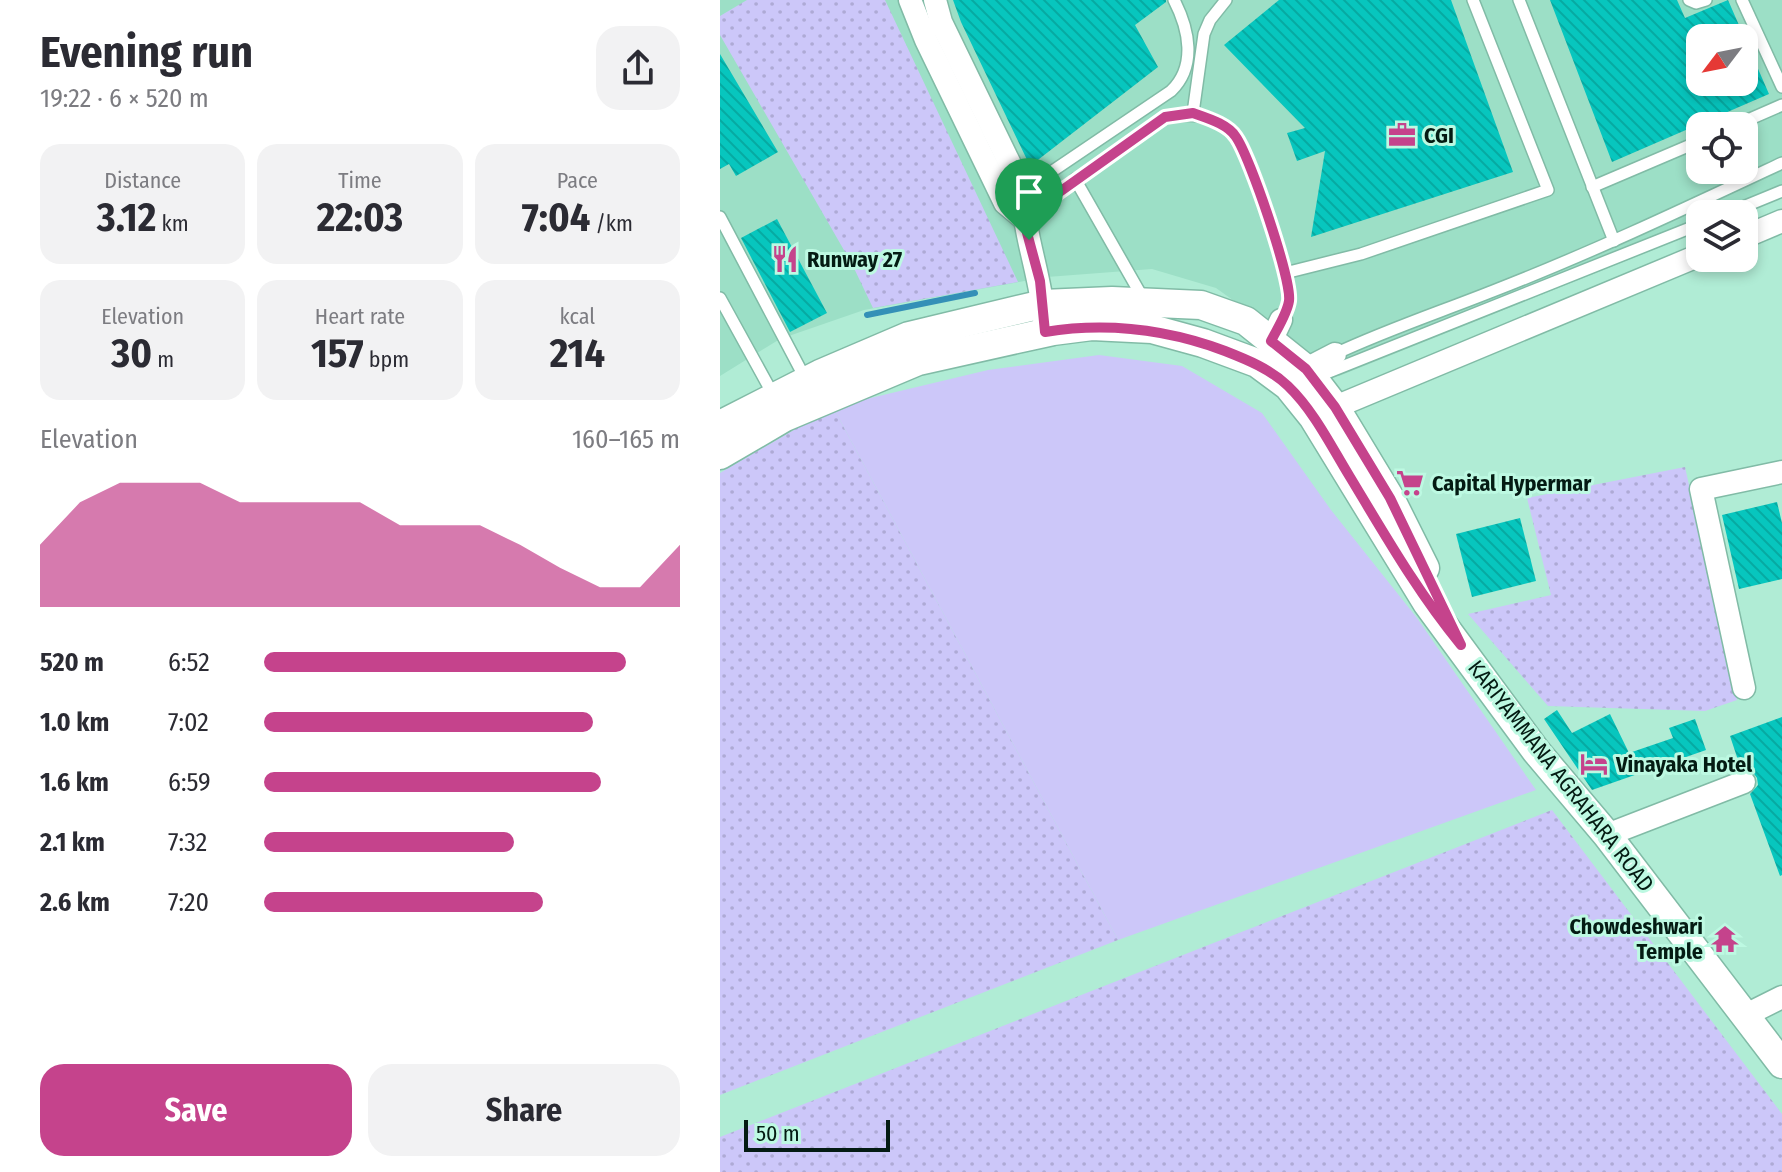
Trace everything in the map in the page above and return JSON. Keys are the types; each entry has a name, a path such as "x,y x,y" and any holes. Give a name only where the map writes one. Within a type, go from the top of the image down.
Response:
{"street":[{"path":"910,0 926,40 1005,203 1023,218"},
{"path":"935,0 941,22 1023,191 1023,218 1040,281 1045,332"},
{"path":"1758,231 1782,221"},
{"path":"1324,412 1686,261"},
{"path":"720,455 806,381 909,336 1043,304 1112,301 1201,305 1276,331 1301,382 1390,498 1461,645"},
{"path":"720,425 918,361 1045,332 1092,326 1152,329 1203,343 1301,382"},
{"path":"1301,382 1335,354"},
{"name":"KARIYAMMANA AGRAHARA ROAD","path":"1324,412 1427,603 1461,645 1536,751 1607,835 1782,1064"},
{"path":"1744,688 1701,489 1782,472"},
{"path":"1607,835 1744,782"},
{"path":"1746,1015 1782,997"}],"lane":[{"path":"1023,191 1180,82 1188,50 1185,21 1174,0"},
{"path":"1193,113 1204,34 1210,20 1226,0"},
{"path":"1285,273 1361,254 1548,190 1473,0"},
{"path":"1519,0 1614,241"},
{"path":"1689,0 1696,3 1706,0"},
{"path":"1742,0 1782,87"},
{"path":"1758,116 1782,105"},
{"path":"1023,218 1165,117 1193,113 1214,121 1235,135 1258,188 1285,273 1289,301 1276,331"},
{"path":"1592,187 1686,147"},
{"path":"1335,354 1614,241 1782,163"},
{"path":"1075,179 1146,303"},
{"path":"1758,201 1782,191"},
{"path":"720,217 806,381"},
{"path":"1301,382 1686,230"},
{"path":"720,298 779,406"}],"shaded area":[{"path":"720,0 1782,0 1782,198 1758,208 1758,200 1686,200 1686,237 1339,376 1216,288 1152,269 1047,277 864,310 780,339 720,376"},
{"path":"747,0 885,0 1018,282 873,308 852,264 720,35 720,16"},
{"path":"1099,355 1182,366 1262,413 1331,510 1417,618 1536,790 1118,940 833,407 988,370"},
{"path":"833,407 1118,940 720,1095 720,473"},
{"path":"1685,467 1737,700 1705,711 1548,706 1468,614 1551,595 1527,498"},
{"path":"1552,810 1782,1114 1782,1172 720,1172 720,1137"}],"building":[{"path":"953,0 1166,0 1135,25 1158,67 1030,166"},
{"path":"1279,0 1451,0 1513,172 1311,237 1325,151 1297,161 1287,133 1305,128 1224,45"},
{"path":"1550,0 1677,0 1685,18 1728,0 1738,24 1686,24 1686,96 1758,96 1758,69 1769,94 1727,112 1686,112 1686,130 1612,162"},
{"path":"720,54 778,152 736,176 729,164 720,169"},
{"path":"777,219 827,313 790,332 741,238"},
{"path":"1777,502 1782,523 1782,579 1739,589 1722,515"},
{"path":"1520,518 1536,581 1472,597 1456,534"},
{"path":"1557,710 1572,733 1610,714 1629,753 1673,738 1669,728 1695,719 1706,750 1592,790 1544,719"},
{"path":"1782,717 1780,876 1750,794 1758,785 1757,778 1752,771 1741,769 1730,736"}],"waterway":[{"path":"867,315 975,293"}],"place":[{"name":"CGI","path":"1402,135"},
{"name":"Runway 27","path":"785,259"},
{"name":"Capital Hypermar","path":"1410,483"},
{"name":"Vinayaka Hotel","path":"1594,764"},
{"name":"Chowdeshwari Temple","path":"1725,939"}],"route":[{"path":"1193,113 1214,121 1235,135 1258,188 1285,273 1289,301 1271,341 1306,369 1335,407 1390,498 1461,645 1427,603 1313,417 1288,386 1257,363 1152,329 1092,326 1045,332 1040,281 1029,240 1023,218 1165,117 1193,113"}]}
